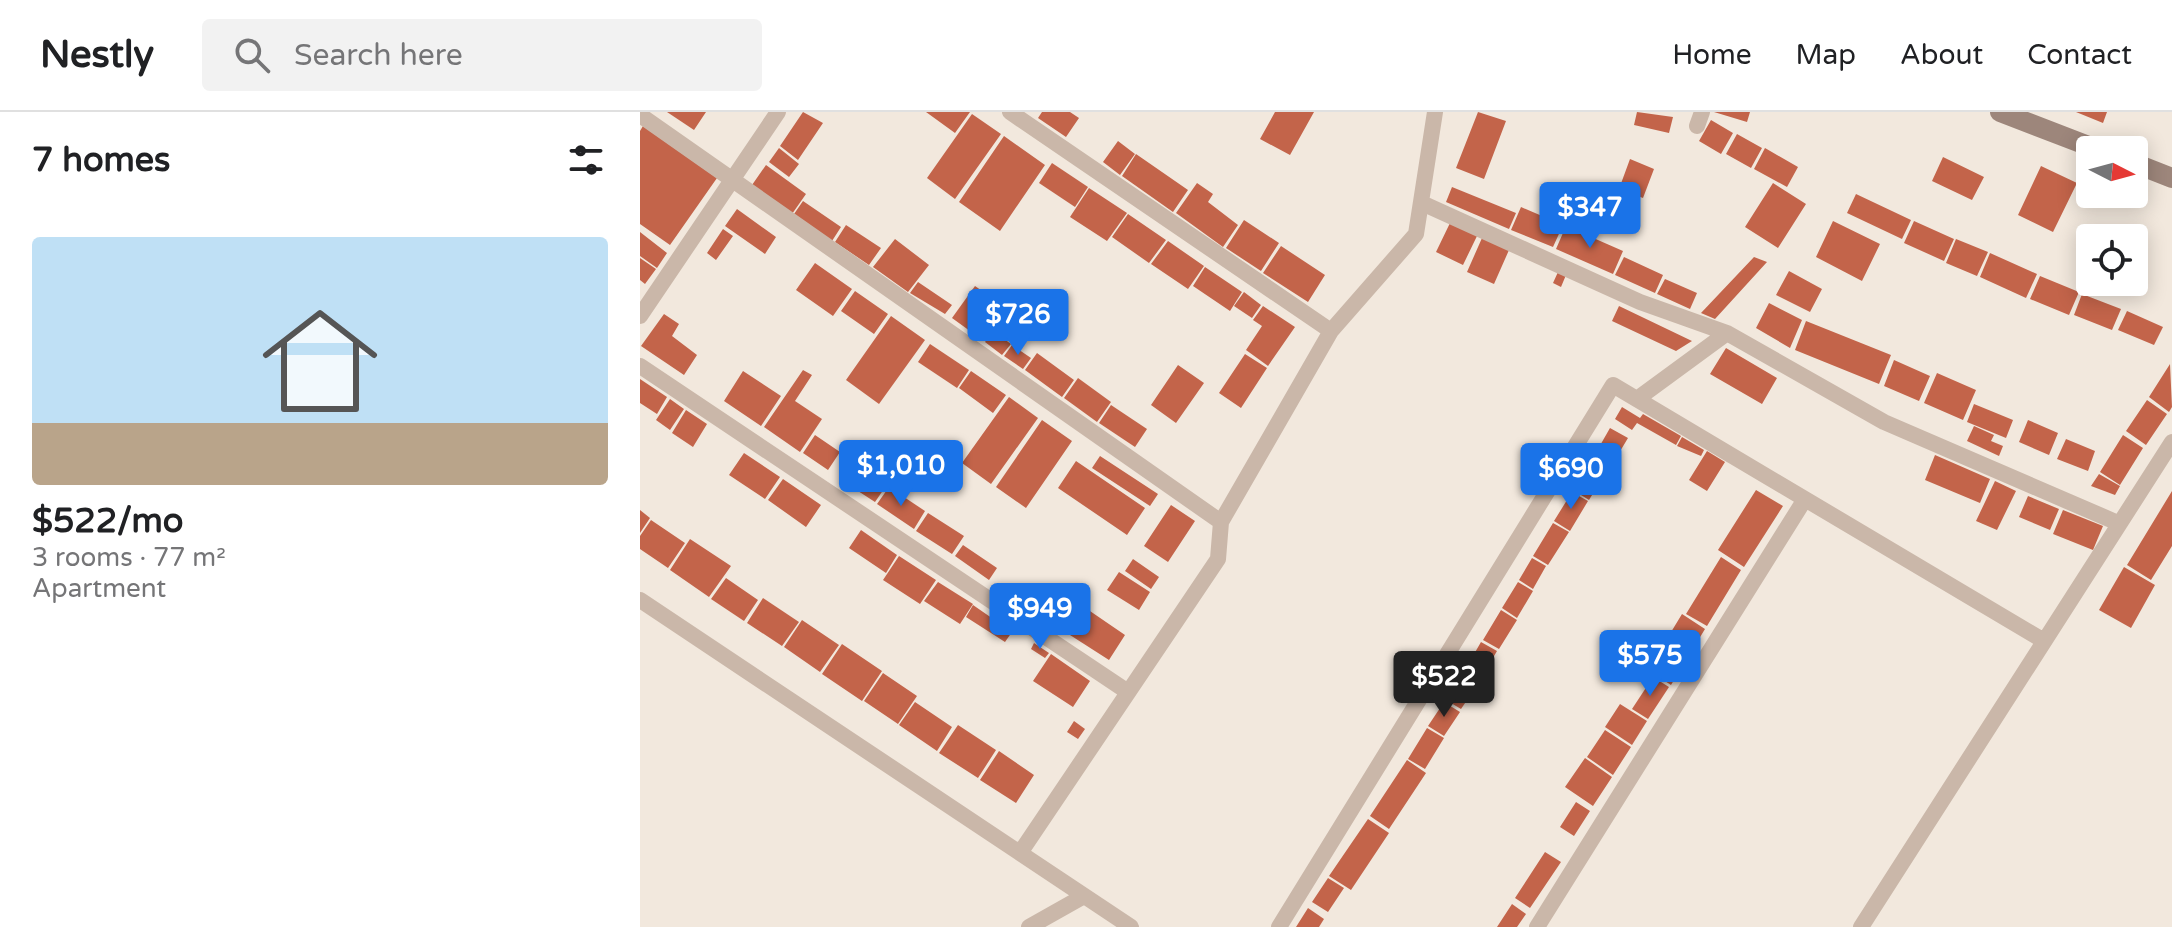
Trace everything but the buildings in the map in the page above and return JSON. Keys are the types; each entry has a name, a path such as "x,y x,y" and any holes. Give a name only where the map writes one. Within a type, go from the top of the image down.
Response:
{"main road":[{"path":"2000,112 2076,141"},
{"path":"2148,169 2172,178"}],"street":[{"path":"640,316 778,112"},
{"path":"1010,112 1331,331"},
{"path":"1020,853 1218,559 1221,522 1331,331 1416,234 1424,204 1435,112"},
{"path":"640,115 1221,522"},
{"path":"1424,204 1640,302 1727,333 1884,422 2118,523"},
{"path":"1637,399 1727,333"},
{"path":"640,366 1128,692"},
{"path":"1279,927 1613,385 2044,641"},
{"path":"1861,927 2172,442"},
{"path":"1537,927 1805,499"},
{"path":"640,600 1131,927"},
{"path":"1029,927 1084,896"}]}
